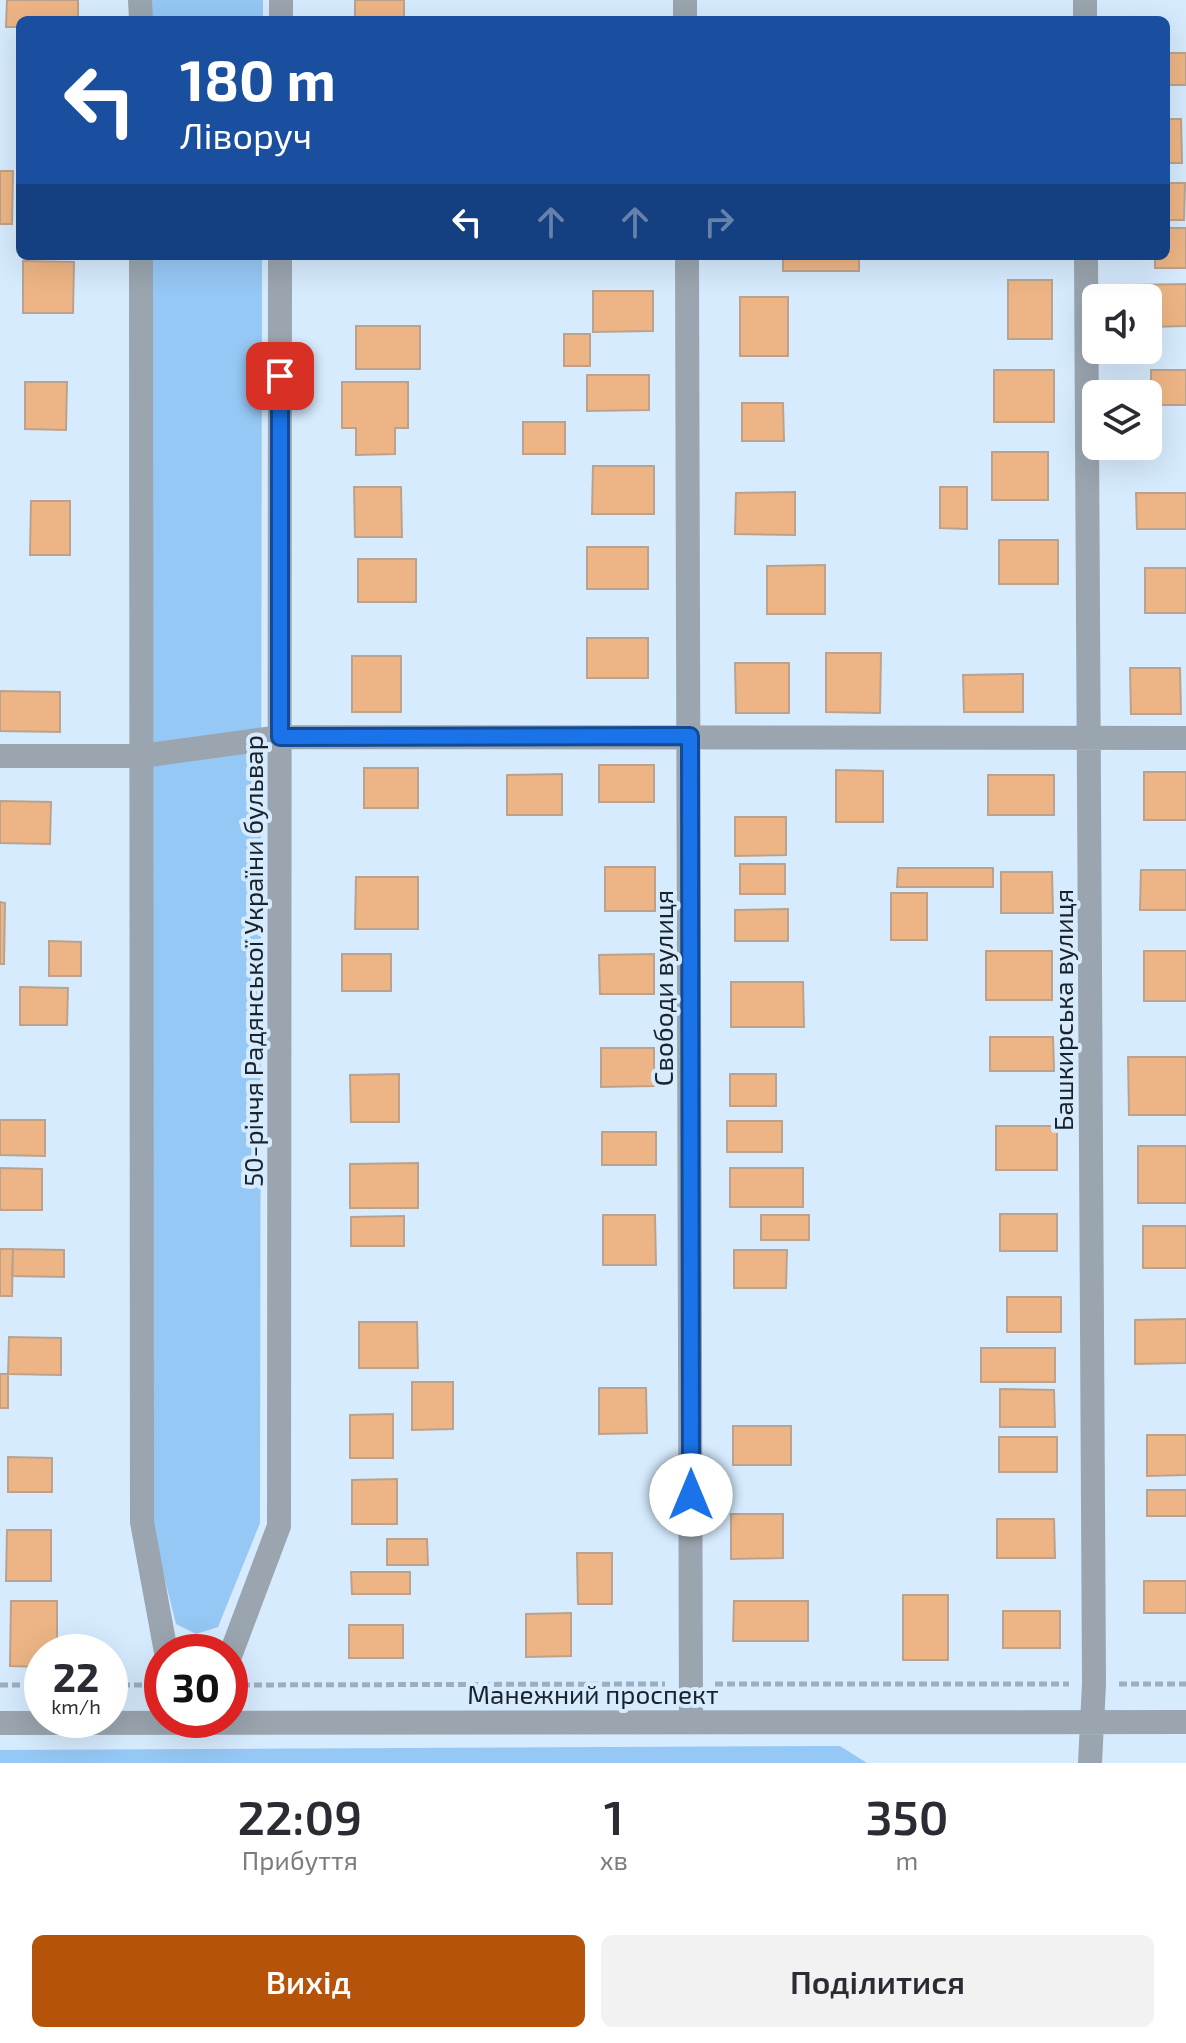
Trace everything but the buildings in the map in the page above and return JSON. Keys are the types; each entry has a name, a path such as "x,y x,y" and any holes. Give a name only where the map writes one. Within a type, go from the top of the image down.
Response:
{"street":[{"path":"141,260 142,1522 163,1634"},
{"name":"50-річчя Радянської України бульвар","path":"238,1634 279,1526 280,260"},
{"name":"Свободи вулиця","path":"687,260 691,1720"},
{"name":"Башкирська вулиця","path":"1086,260 1094,1723 1090,1763"},
{"path":"0,756 142,756 280,737 1186,738"},
{"name":"Манежний проспект","path":"0,1723 144,1722"},
{"name":"Манежний проспект","path":"248,1722 1186,1722"}],"path":[{"path":"0,1685 24,1685"}],"shaded area":[{"path":"151,0 263,0 263,16 151,16"},
{"path":"151,260 262,260 260,1523 218,1627 196,1634 176,1624 150,1520"},
{"path":"840,1746 867,1763 0,1763 0,1750"}],"route":[{"path":"280,376 280,737 690,736 691,1495"}]}
